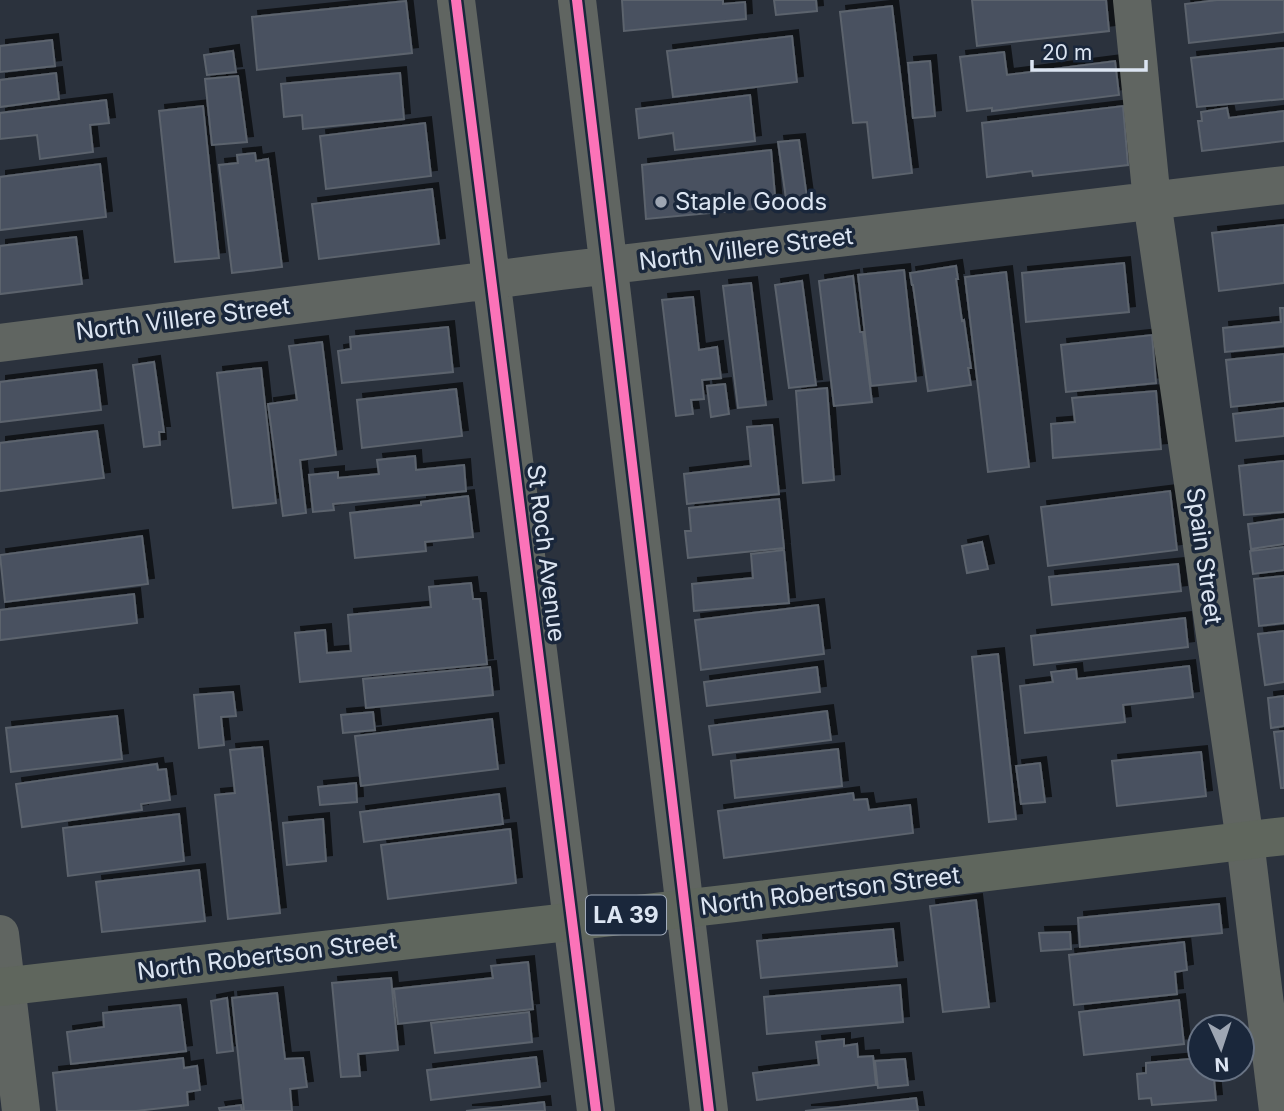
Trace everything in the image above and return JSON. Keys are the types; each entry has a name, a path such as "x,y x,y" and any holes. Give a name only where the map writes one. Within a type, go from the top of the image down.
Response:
{"main road":[{"name":"North Robertson Street","path":"4,987 685,909 1284,836"}],"street":[{"name":"St Roch Avenue","path":"456,0 596,1111"},
{"path":"577,0 709,1111"},
{"name":"Spain Street","path":"1132,0 1152,201 1245,841 1278,1111"},
{"name":"North Villere Street","path":"0,343 491,279 1284,185"},
{"path":"0,934 4,987 21,1111"}],"building":[{"path":"622,0 723,0 723,4 745,2 746,19 624,31"},
{"path":"774,0 816,0 817,11 776,15"},
{"path":"972,0 1106,0 1109,31 977,46"},
{"path":"1217,0 1284,0 1284,32 1189,43 1185,4"},
{"path":"406,1 412,53 257,70 252,17"},
{"path":"892,6 912,173 873,178 867,122 853,123 840,12"},
{"path":"792,36 797,82 673,97 667,51"},
{"path":"52,40 55,66 0,72 0,46"},
{"path":"1284,48 1284,99 1197,107 1191,58"},
{"path":"233,51 236,72 207,75 204,55"},
{"path":"1004,52 1007,75 1115,61 1119,95 992,111 992,108 967,111 960,57"},
{"path":"930,61 935,116 913,118 908,63"},
{"path":"56,73 59,99 0,107 0,80"},
{"path":"400,73 404,119 303,129 302,115 284,117 281,84"},
{"path":"238,76 247,142 212,145 205,79"},
{"path":"750,95 755,141 675,150 673,133 639,138 636,109"},
{"path":"106,100 109,123 90,125 93,152 40,159 37,135 0,139 0,113"},
{"path":"203,106 219,258 175,262 159,111"},
{"path":"1123,106 1128,165 1033,176 1032,171 987,177 982,123"},
{"path":"1227,108 1229,118 1284,111 1284,141 1202,151 1198,121 1202,121 1201,112"},
{"path":"425,123 431,176 326,189 320,136"},
{"path":"799,140 807,198 786,199 778,142"},
{"path":"771,150 776,207 646,219 642,165"},
{"path":"255,153 256,161 268,159 282,267 232,273 219,165 238,163 237,155"},
{"path":"100,164 106,217 0,230 0,177"},
{"path":"432,189 439,244 319,259 312,204"},
{"path":"1284,225 1284,283 1219,291 1212,233"},
{"path":"76,237 82,284 0,294 0,246"},
{"path":"1124,263 1129,312 1026,322 1022,273"},
{"path":"956,266 971,368 968,368 971,385 928,391 910,273"},
{"path":"904,270 916,381 871,386 858,275"},
{"path":"1006,272 1029,467 988,472 965,277"},
{"path":"853,276 872,402 834,406 819,281"},
{"path":"802,281 816,385 789,388 775,285"},
{"path":"751,283 766,405 738,408 723,286"},
{"path":"693,297 699,350 717,347 721,378 702,380 704,399 691,400 693,414 676,416 662,300"},
{"path":"1280,308 1284,308 1284,346 1225,352 1223,328 1281,322"},
{"path":"448,327 453,372 342,383 338,351 351,349 350,337"},
{"path":"1152,335 1156,383 1066,392 1061,345"},
{"path":"322,342 336,455 300,460 306,513 283,516 268,404 297,400 289,346"},
{"path":"1284,354 1284,401 1231,407 1226,360"},
{"path":"154,362 164,432 159,432 160,445 144,447 133,365"},
{"path":"261,368 276,503 233,508 217,373"},
{"path":"96,370 101,410 0,422 0,382"},
{"path":"725,384 729,414 711,417 707,386"},
{"path":"827,388 834,480 803,483 796,391"},
{"path":"456,389 462,436 362,448 357,400"},
{"path":"1156,391 1161,449 1053,458 1051,424 1075,422 1072,398"},
{"path":"1284,408 1284,436 1236,441 1233,414"},
{"path":"772,425 779,494 687,504 684,474 751,466 747,427"},
{"path":"97,431 104,478 0,491 0,443"},
{"path":"415,456 416,470 464,465 466,491 333,504 334,510 313,512 309,475 338,472 338,478 379,474 377,460"},
{"path":"1284,461 1284,512 1244,515 1239,466"},
{"path":"1170,491 1177,550 1048,566 1041,507"},
{"path":"468,496 473,537 425,542 426,551 355,558 350,513 421,505 421,502"},
{"path":"779,499 784,548 688,558 685,531 691,531 689,508"},
{"path":"1284,519 1284,544 1251,549 1248,524"},
{"path":"142,536 148,584 5,602 0,555"},
{"path":"982,542 988,569 967,573 962,546"},
{"path":"1284,547 1284,570 1253,574 1250,551"},
{"path":"784,550 789,603 694,611 692,584 753,578 751,554"},
{"path":"1178,564 1181,591 1052,605 1049,577"},
{"path":"1284,576 1284,623 1259,626 1254,579"},
{"path":"471,583 473,599 480,599 487,664 300,682 295,633 325,630 327,653 351,651 348,615 431,607 429,587"},
{"path":"134,594 137,623 0,640 0,610"},
{"path":"818,605 824,654 701,670 695,620"},
{"path":"1185,618 1188,647 1034,665 1031,636"},
{"path":"1284,631 1284,682 1265,685 1258,634"},
{"path":"998,654 1016,819 989,822 972,657"},
{"path":"1189,666 1193,697 1123,705 1125,722 1025,733 1020,686 1053,682 1051,672 1076,669 1077,679"},
{"path":"490,667 493,695 366,708 363,679"},
{"path":"817,667 820,692 707,706 704,682"},
{"path":"233,692 236,716 221,717 224,745 199,748 194,695"},
{"path":"1284,696 1284,726 1271,728 1268,698"},
{"path":"827,711 831,740 713,755 709,726"},
{"path":"373,712 375,730 343,733 341,715"},
{"path":"117,716 122,759 11,772 6,728"},
{"path":"492,719 498,769 361,786 355,736"},
{"path":"1284,731 1284,788 1281,788 1274,732"},
{"path":"262,747 280,913 228,919 215,795 235,793 230,750"},
{"path":"838,749 842,786 735,798 731,761"},
{"path":"1201,752 1206,796 1117,806 1112,761"},
{"path":"1040,763 1045,802 1021,804 1016,766"},
{"path":"157,764 158,770 166,769 170,800 141,804 142,810 22,827 16,784"},
{"path":"356,783 357,802 320,805 318,787"},
{"path":"853,793 854,800 867,799 869,810 910,805 913,833 724,858 718,811"},
{"path":"499,794 503,824 364,842 360,812"},
{"path":"179,814 184,861 68,876 63,828"},
{"path":"323,819 326,861 287,865 283,823"},
{"path":"510,829 516,883 388,899 381,845"},
{"path":"199,870 205,921 102,932 96,882"},
{"path":"976,900 989,1007 943,1012 930,906"},
{"path":"1219,904 1222,933 1080,947 1078,918"},
{"path":"893,929 897,966 761,978 757,941"},
{"path":"1070,932 1071,949 1041,951 1039,933"},
{"path":"1184,942 1187,970 1175,972 1177,994 1074,1005 1069,955"},
{"path":"528,962 533,1009 398,1024 394,989 493,978 491,966"},
{"path":"391,978 398,1050 358,1054 360,1076 341,1077 332,983"},
{"path":"900,985 903,1022 767,1034 764,997"},
{"path":"277,993 285,1059 303,1058 307,1087 290,1089 292,1111 244,1111 232,998"},
{"path":"227,998 233,1051 217,1053 211,1001"},
{"path":"1179,1000 1184,1044 1084,1055 1079,1012"},
{"path":"180,1005 186,1051 71,1064 67,1032 104,1027 103,1013"},
{"path":"529,1012 532,1042 435,1053 431,1023"},
{"path":"844,1039 844,1046 857,1044 858,1057 873,1056 876,1085 757,1100 753,1073 819,1065 816,1042"},
{"path":"536,1057 540,1087 431,1100 427,1070"},
{"path":"183,1058 184,1068 197,1066 200,1090 187,1092 188,1105 136,1111 57,1111 53,1073"},
{"path":"905,1059 908,1085 878,1088 875,1061"},
{"path":"1186,1059 1186,1083 1214,1083 1216,1100 1152,1105 1151,1098 1139,1099 1137,1074 1146,1073 1146,1063"},
{"path":"916,1098 918,1111 805,1111"},
{"path":"544,1102 545,1111 466,1111"},
{"path":"241,1105 242,1111 220,1111 219,1108"}],"cycle path":[{"path":"456,0 596,1111"},
{"path":"577,0 709,1111"}],"place":[{"name":"Staple Goods","path":"661,202"}]}
